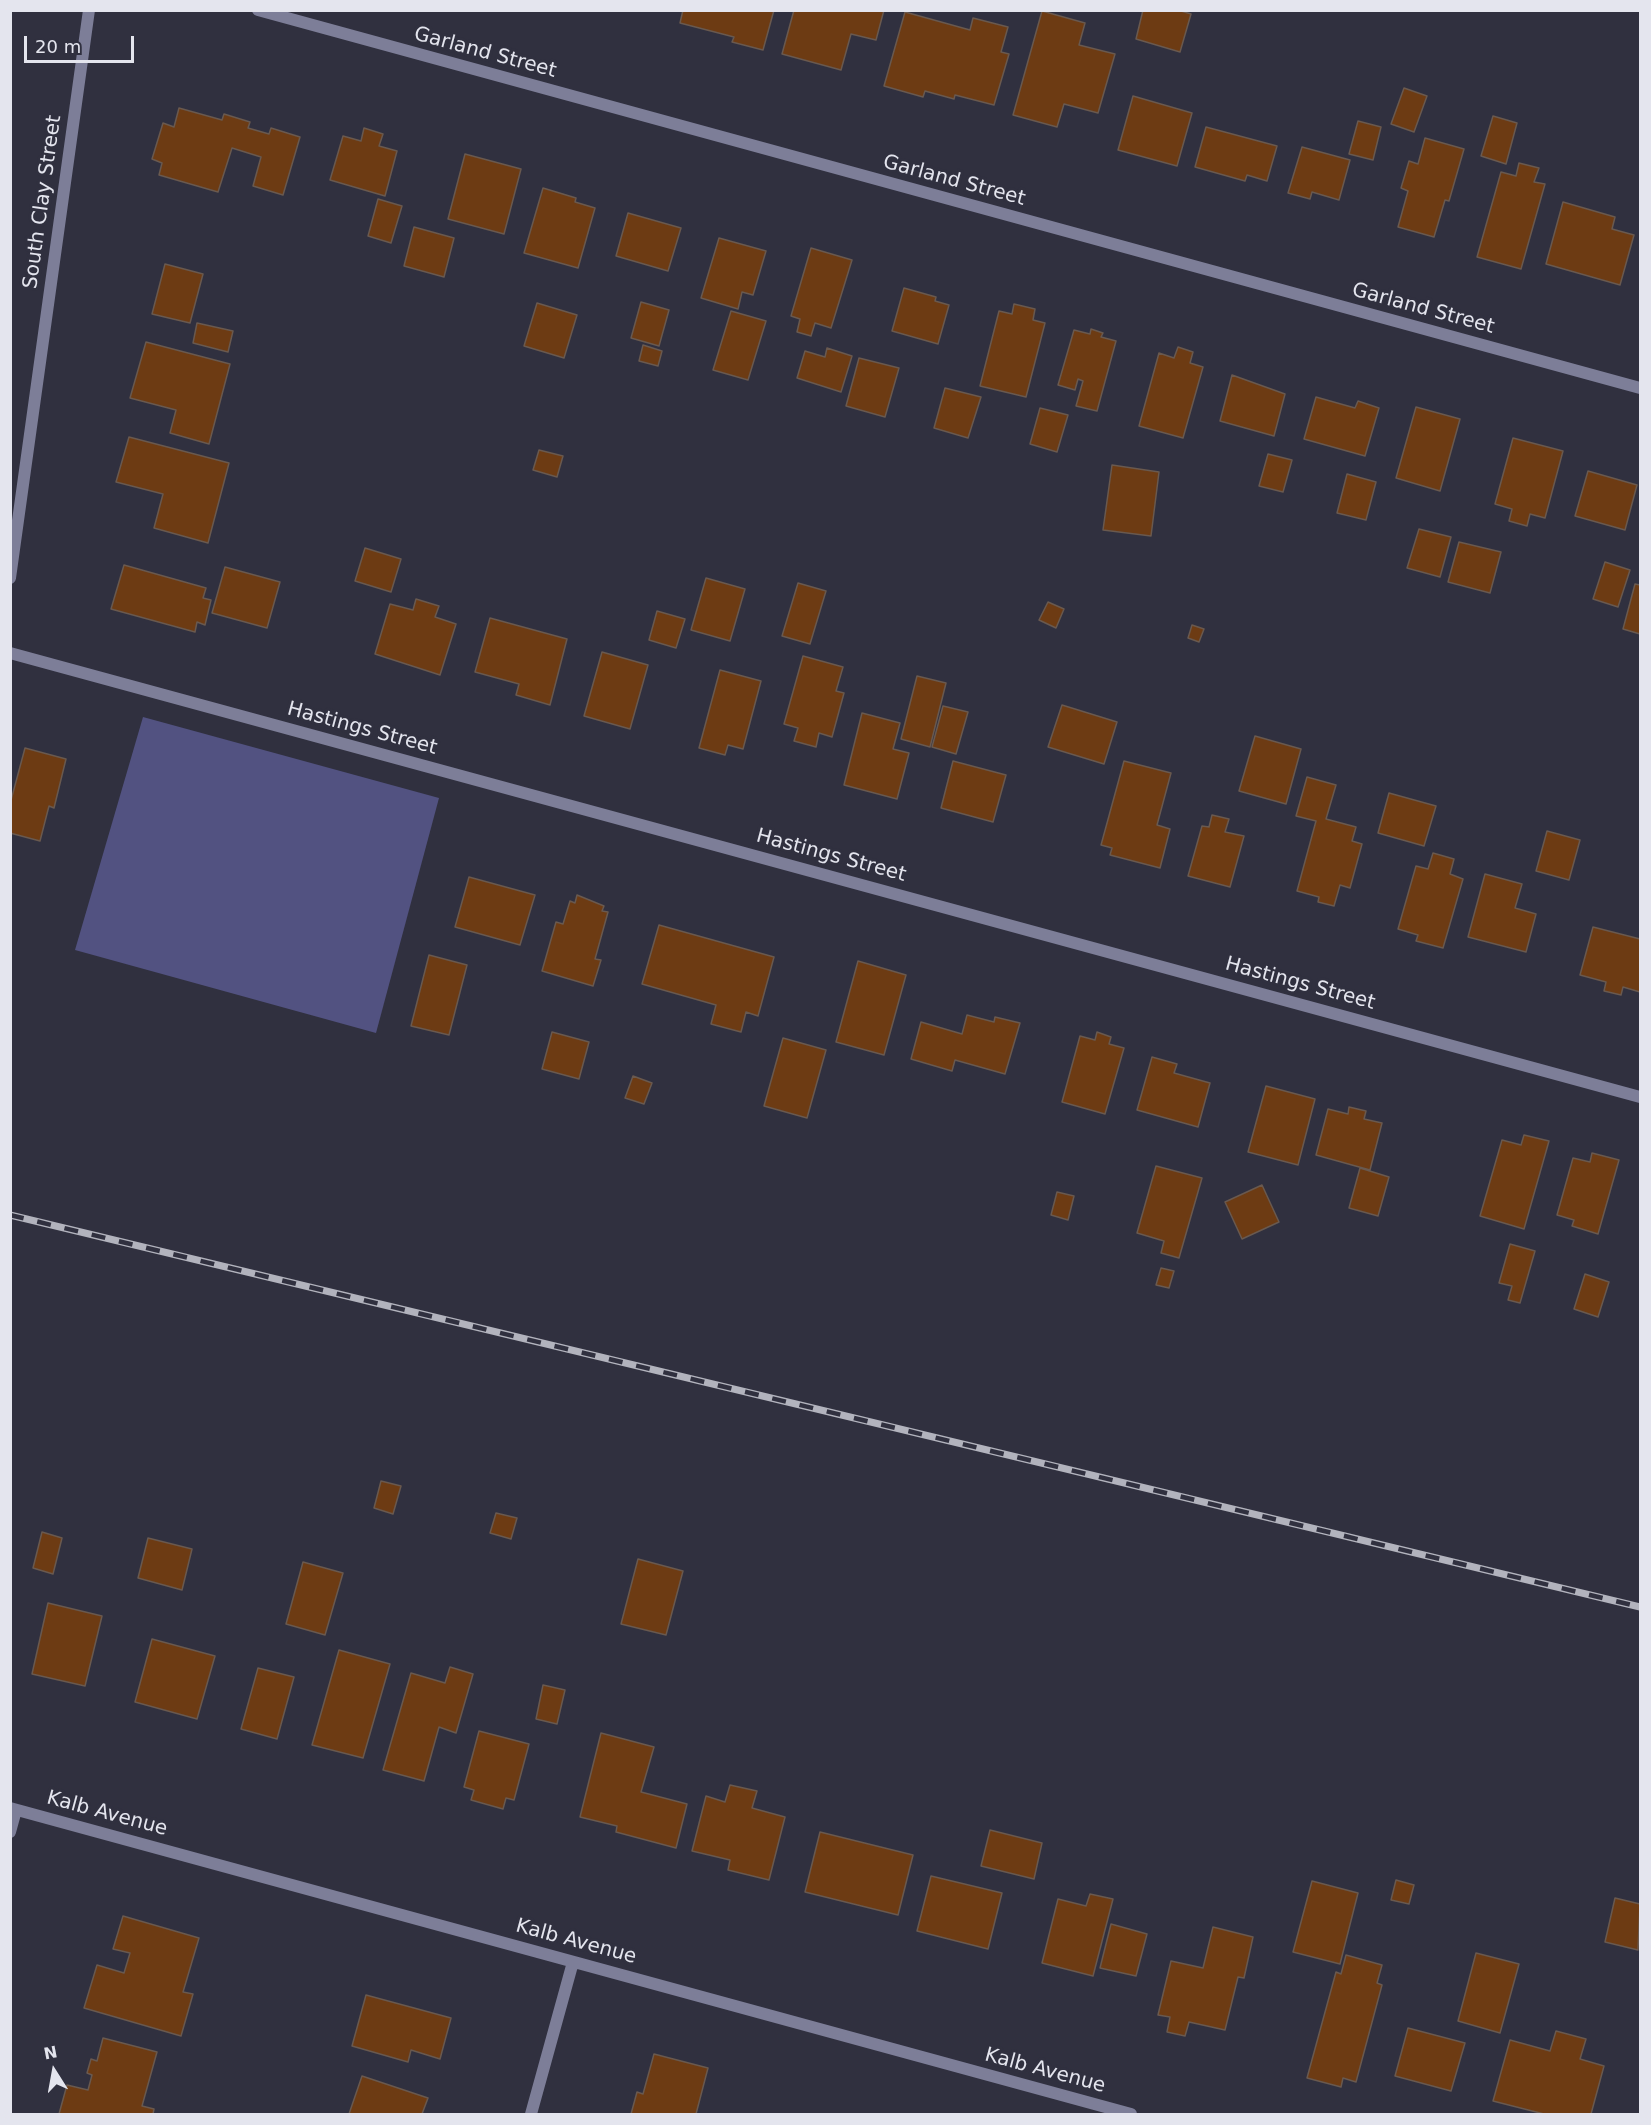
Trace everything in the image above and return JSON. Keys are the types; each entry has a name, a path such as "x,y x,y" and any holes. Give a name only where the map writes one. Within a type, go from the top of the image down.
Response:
{"street":[{"name":"South Clay Street","path":"10,578 89,10"},
{"name":"Garland Street","path":"258,10 1641,388"},
{"name":"Hastings Street","path":"10,654 1641,1097"},
{"path":"10,1832 13,1809"},
{"name":"Kalb Avenue","path":"13,1809 573,1962 1088,2109 1131,2115"},
{"path":"531,2115 573,1962"}],"shaded area":[{"path":"143,717 439,798 376,1033 75,950"}],"building":[{"path":"683,10 774,10 763,50 732,42 734,37 680,23"},
{"path":"794,10 884,10 876,40 851,34 841,70 782,54"},
{"path":"1143,10 1178,10 1191,14 1180,52 1136,39"},
{"path":"1042,11 1085,23 1079,45 1115,54 1098,113 1064,104 1057,127 1013,115"},
{"path":"905,12 970,30 973,18 1008,27 1001,52 1009,54 994,105 955,95 954,99 925,91 923,97 884,86"},
{"path":"1404,88 1427,96 1414,132 1391,124"},
{"path":"1133,96 1192,113 1177,166 1118,150"},
{"path":"179,108 222,120 224,114 250,122 248,128 269,134 271,128 300,137 283,195 253,186 261,157 232,148 218,192 159,175 162,163 152,159 163,123 174,127"},
{"path":"1493,116 1517,123 1506,164 1481,156"},
{"path":"1358,121 1381,127 1373,160 1349,154"},
{"path":"1206,127 1277,146 1267,181 1247,175 1245,181 1195,167"},
{"path":"364,128 383,134 379,146 397,151 385,196 330,180 343,136 361,141"},
{"path":"1425,138 1464,149 1449,201 1445,200 1434,237 1398,227 1408,191 1401,188 1409,161 1418,164"},
{"path":"1302,147 1350,160 1339,200 1312,192 1310,199 1288,193"},
{"path":"465,154 521,169 504,234 448,219"},
{"path":"1519,163 1539,168 1534,182 1545,184 1521,269 1477,257 1501,172 1516,176"},
{"path":"543,188 576,198 575,202 595,208 578,268 524,253"},
{"path":"378,199 402,206 391,243 368,236"},
{"path":"1563,202 1615,217 1612,229 1634,235 1620,285 1546,264"},
{"path":"628,213 681,228 668,271 616,256"},
{"path":"414,227 454,238 444,277 404,266"},
{"path":"719,238 766,251 753,295 742,292 738,309 701,298"},
{"path":"811,248 852,260 831,328 815,323 811,336 797,332 800,319 791,316"},
{"path":"165,264 203,274 190,323 152,314"},
{"path":"904,288 936,297 935,301 949,305 938,344 892,331"},
{"path":"641,302 669,310 659,346 631,338"},
{"path":"537,303 577,315 564,358 524,346"},
{"path":"1014,304 1035,309 1033,320 1045,323 1026,397 980,386 999,311 1012,314"},
{"path":"731,311 766,321 748,380 713,370"},
{"path":"197,323 233,331 228,352 193,343"},
{"path":"1091,329 1103,333 1101,337 1116,341 1097,411 1076,406 1083,381 1078,379 1075,390 1058,385 1074,330 1090,334"},
{"path":"146,342 230,364 209,444 170,433 176,410 130,398"},
{"path":"643,345 662,351 658,366 639,361"},
{"path":"1178,347 1193,352 1190,363 1203,367 1183,438 1139,426 1159,353 1174,358"},
{"path":"827,348 852,356 841,392 797,378 805,351 825,357"},
{"path":"859,358 899,368 885,417 846,406"},
{"path":"1232,375 1285,394 1274,436 1220,421"},
{"path":"945,388 981,397 968,438 934,428"},
{"path":"1316,397 1355,408 1358,401 1379,408 1365,456 1304,439"},
{"path":"1416,407 1460,419 1440,491 1396,478"},
{"path":"1040,408 1068,415 1057,452 1030,444"},
{"path":"129,437 229,463 208,543 154,528 163,494 116,482"},
{"path":"1513,438 1563,451 1545,518 1530,514 1527,526 1509,521 1512,509 1495,504"},
{"path":"539,450 563,456 557,477 533,470"},
{"path":"1268,454 1292,460 1283,492 1259,486"},
{"path":"1112,465 1159,472 1151,536 1103,530"},
{"path":"1588,471 1637,485 1625,530 1575,516"},
{"path":"1347,474 1376,482 1366,520 1337,513"},
{"path":"1419,529 1451,537 1440,577 1407,568"},
{"path":"1459,542 1501,552 1490,593 1448,582"},
{"path":"365,548 401,559 391,592 355,581"},
{"path":"1605,562 1630,570 1618,607 1593,599"},
{"path":"124,565 206,588 203,598 211,600 205,625 197,622 195,632 111,609"},
{"path":"225,567 280,582 267,628 212,613"},
{"path":"706,578 745,589 730,641 691,630"},
{"path":"798,583 826,591 810,644 782,636"},
{"path":"1635,584 1640,585 1640,634 1623,629"},
{"path":"416,599 439,606 435,617 456,624 440,675 375,654 390,604 413,610"},
{"path":"1048,602 1064,609 1056,628 1039,620"},
{"path":"657,611 685,619 676,648 649,640"},
{"path":"490,618 567,639 550,705 516,695 519,684 475,672"},
{"path":"1192,625 1204,629 1199,642 1188,638"},
{"path":"602,652 648,665 630,729 584,716"},
{"path":"803,656 843,667 836,691 844,693 832,737 819,733 816,747 794,741 798,728 784,724"},
{"path":"720,670 761,681 743,749 728,745 725,755 699,748"},
{"path":"917,676 946,683 930,747 901,739"},
{"path":"1062,705 1117,722 1104,764 1048,747"},
{"path":"943,706 968,712 956,754 932,747"},
{"path":"862,713 900,723 893,749 909,753 897,799 844,785"},
{"path":"1255,736 1301,749 1286,804 1239,791"},
{"path":"25,748 66,759 54,808 49,806 40,841 10,833 10,804"},
{"path":"953,761 1006,775 993,822 941,808"},
{"path":"1124,761 1171,773 1157,825 1170,829 1160,868 1110,855 1112,848 1101,845"},
{"path":"1307,777 1336,785 1326,819 1356,827 1352,841 1362,844 1350,888 1340,885 1334,906 1318,902 1319,897 1297,891 1316,821 1296,816"},
{"path":"1389,793 1436,806 1424,846 1378,833"},
{"path":"1212,815 1229,819 1225,832 1244,836 1230,887 1188,876 1202,826 1209,827"},
{"path":"1547,831 1580,840 1569,880 1536,871"},
{"path":"1433,853 1454,859 1450,874 1463,879 1443,948 1416,941 1418,935 1398,929 1416,866 1428,869"},
{"path":"1485,874 1522,884 1515,908 1536,914 1526,952 1468,937"},
{"path":"469,877 535,895 520,945 455,927"},
{"path":"577,895 604,906 602,911 608,912 595,959 601,960 593,986 542,971 556,922 563,924 570,901 575,903"},
{"path":"659,925 774,957 758,1016 746,1012 741,1032 711,1024 716,1005 642,984"},
{"path":"1593,927 1640,939 1640,992 1623,987 1621,995 1604,991 1606,982 1580,975"},
{"path":"429,955 467,965 449,1035 411,1026"},
{"path":"858,961 906,975 884,1055 836,1042"},
{"path":"967,1015 994,1022 995,1017 1020,1023 1005,1074 955,1060 952,1071 911,1059 921,1022 962,1034"},
{"path":"552,1032 589,1042 579,1079 542,1069"},
{"path":"1097,1032 1111,1037 1109,1044 1124,1048 1105,1114 1062,1102 1080,1036 1095,1040"},
{"path":"783,1038 826,1050 807,1118 764,1106"},
{"path":"1152,1057 1177,1064 1174,1073 1210,1083 1198,1127 1137,1110"},
{"path":"633,1076 652,1083 644,1104 625,1098"},
{"path":"1266,1086 1315,1099 1298,1165 1248,1152"},
{"path":"1349,1107 1366,1111 1364,1119 1382,1123 1370,1170 1316,1155 1328,1109 1348,1114"},
{"path":"1524,1135 1549,1141 1524,1229 1480,1216 1502,1140 1521,1145"},
{"path":"1592,1153 1619,1160 1598,1234 1572,1226 1574,1220 1557,1215 1573,1158 1590,1162"},
{"path":"1156,1166 1202,1178 1179,1258 1161,1253 1164,1241 1137,1233"},
{"path":"1360,1168 1389,1177 1378,1216 1349,1208"},
{"path":"1262,1185 1279,1222 1242,1239 1225,1202"},
{"path":"1057,1192 1074,1196 1068,1220 1051,1215"},
{"path":"1510,1244 1535,1251 1520,1303 1508,1300 1512,1286 1499,1283"},
{"path":"1161,1268 1174,1271 1169,1288 1156,1285"},
{"path":"1585,1274 1609,1282 1598,1317 1574,1309"},
{"path":"381,1481 401,1486 393,1514 374,1508"},
{"path":"496,1513 517,1518 511,1539 490,1533"},
{"path":"42,1532 62,1538 53,1574 33,1568"},
{"path":"148,1538 192,1549 182,1590 138,1578"},
{"path":"638,1559 683,1571 666,1635 621,1624"},
{"path":"303,1562 343,1573 325,1635 286,1624"},
{"path":"48,1603 102,1616 85,1686 32,1674"},
{"path":"152,1639 215,1656 197,1719 135,1702"},
{"path":"339,1650 390,1664 363,1758 312,1745"},
{"path":"450,1667 473,1674 456,1733 439,1727 424,1781 383,1770 411,1673 445,1683"},
{"path":"258,1668 294,1677 277,1739 241,1729"},
{"path":"543,1685 565,1690 557,1724 536,1719"},
{"path":"479,1731 529,1744 514,1800 506,1798 503,1809 471,1800 474,1790 464,1787"},
{"path":"601,1733 654,1747 641,1792 687,1804 676,1848 616,1832 617,1826 580,1817"},
{"path":"730,1785 757,1791 752,1808 785,1817 769,1880 728,1870 730,1860 692,1851 706,1796 725,1802"},
{"path":"990,1830 1042,1843 1034,1879 981,1866"},
{"path":"820,1832 913,1855 898,1915 805,1892"},
{"path":"931,1876 1002,1893 988,1949 917,1931"},
{"path":"1396,1880 1414,1885 1409,1904 1391,1900"},
{"path":"1312,1881 1358,1893 1340,1964 1293,1952"},
{"path":"1090,1894 1113,1899 1093,1976 1042,1963 1058,1899 1086,1906"},
{"path":"1615,1898 1640,1904 1638,1950 1605,1942"},
{"path":"123,1916 199,1938 183,1992 193,1994 181,2036 84,2008 97,1965 124,1973 130,1953 113,1949"},
{"path":"1111,1924 1147,1934 1136,1976 1100,1968"},
{"path":"1213,1927 1253,1937 1244,1978 1238,1977 1225,2030 1189,2022 1185,2036 1167,2032 1170,2017 1158,2015 1171,1961 1203,1968"},
{"path":"1476,1953 1519,1964 1500,2033 1458,2021"},
{"path":"1346,1955 1382,1965 1377,1983 1382,1985 1356,2082 1343,2078 1341,2087 1307,2078 1336,1972 1341,1974"},
{"path":"366,1995 451,2018 440,2059 411,2050 408,2062 352,2046"},
{"path":"1408,2028 1465,2043 1451,2091 1395,2076"},
{"path":"1556,2031 1586,2039 1580,2059 1604,2066 1591,2114 1544,2114 1493,2101 1510,2040 1550,2051"},
{"path":"103,2038 157,2052 142,2106 154,2109 153,2114 59,2114 67,2085 88,2090 92,2075 87,2073 91,2059 97,2061"},
{"path":"654,2054 708,2068 696,2114 631,2114 637,2092 643,2094"},
{"path":"362,2076 428,2098 422,2114 349,2114"}],"railway":[{"path":"10,1215 1640,1607"}]}
